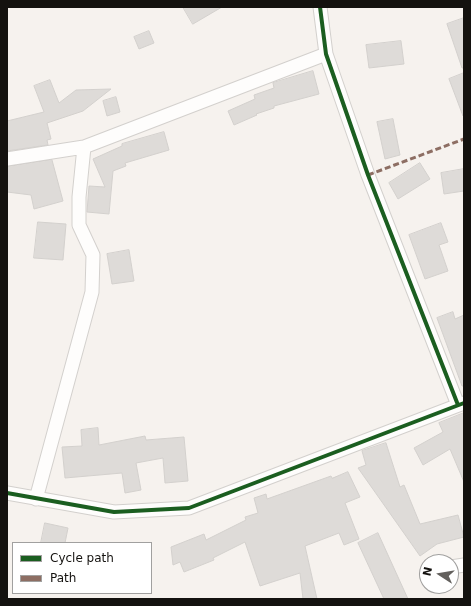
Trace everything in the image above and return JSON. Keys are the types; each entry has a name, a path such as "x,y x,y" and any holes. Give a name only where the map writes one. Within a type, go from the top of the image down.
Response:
{"street":[{"path":"7,493 114,512 189,508 461,404 368,175 326,54 320,7"},
{"path":"7,159 84,148 326,54"},
{"path":"36,499 92,292 93,255 80,225 79,197 84,148"}],"building":[{"path":"183,7 222,7 193,24"},
{"path":"464,18 464,68 462,68 447,24"},
{"path":"149,31 154,43 139,49 134,37"},
{"path":"401,41 404,64 369,68 366,45"},
{"path":"313,71 319,94 274,106 274,108 256,114 257,115 234,125 228,111 255,99 254,95 274,88 273,83"},
{"path":"464,73 464,116 463,116 449,79"},
{"path":"50,80 59,103 76,90 111,89 83,111 47,123 51,139 47,140 48,145 7,151 7,121 44,112 34,86"},
{"path":"116,97 120,112 107,116 103,101"},
{"path":"393,119 400,155 385,159 377,122"},
{"path":"164,132 169,150 125,163 126,166 113,171 109,214 87,212 89,186 105,187 93,159 122,146 122,144"},
{"path":"52,160 63,201 34,209 31,195 7,192 7,167"},
{"path":"420,163 430,179 398,199 389,183"},
{"path":"464,169 464,191 444,194 441,173"},
{"path":"38,222 66,224 63,260 34,258"},
{"path":"441,223 448,242 439,245 448,271 425,279 409,235"},
{"path":"129,250 134,281 112,284 107,254"},
{"path":"453,312 455,319 464,315 464,386 462,386 437,318"},
{"path":"464,413 464,482 450,449 423,465 414,448 443,432 439,423"},
{"path":"98,428 99,445 145,436 146,440 184,437 188,481 165,483 163,458 136,463 141,490 125,493 122,473 65,478 62,447 82,446 81,430"},
{"path":"386,443 400,487 404,485 420,524 458,515 464,537 437,544 423,554 419,555 358,468 366,465 362,451"},
{"path":"348,472 360,497 345,503 359,539 344,545 339,533 305,546 317,599 303,599 300,573 260,586 245,542 213,558 214,560 184,572 180,562 173,565 171,547 204,534 206,540 246,520 245,517 258,513 254,498 266,494 267,499 331,476 332,478"},
{"path":"45,523 68,528 65,542 41,542"},
{"path":"378,533 408,599 384,599 358,543"}],"marked path":[{"path":"368,175 464,139"}],"cycle path":[{"path":"320,7 326,54 368,175 458,405"},
{"path":"7,493 114,512 189,508 464,403"}]}
